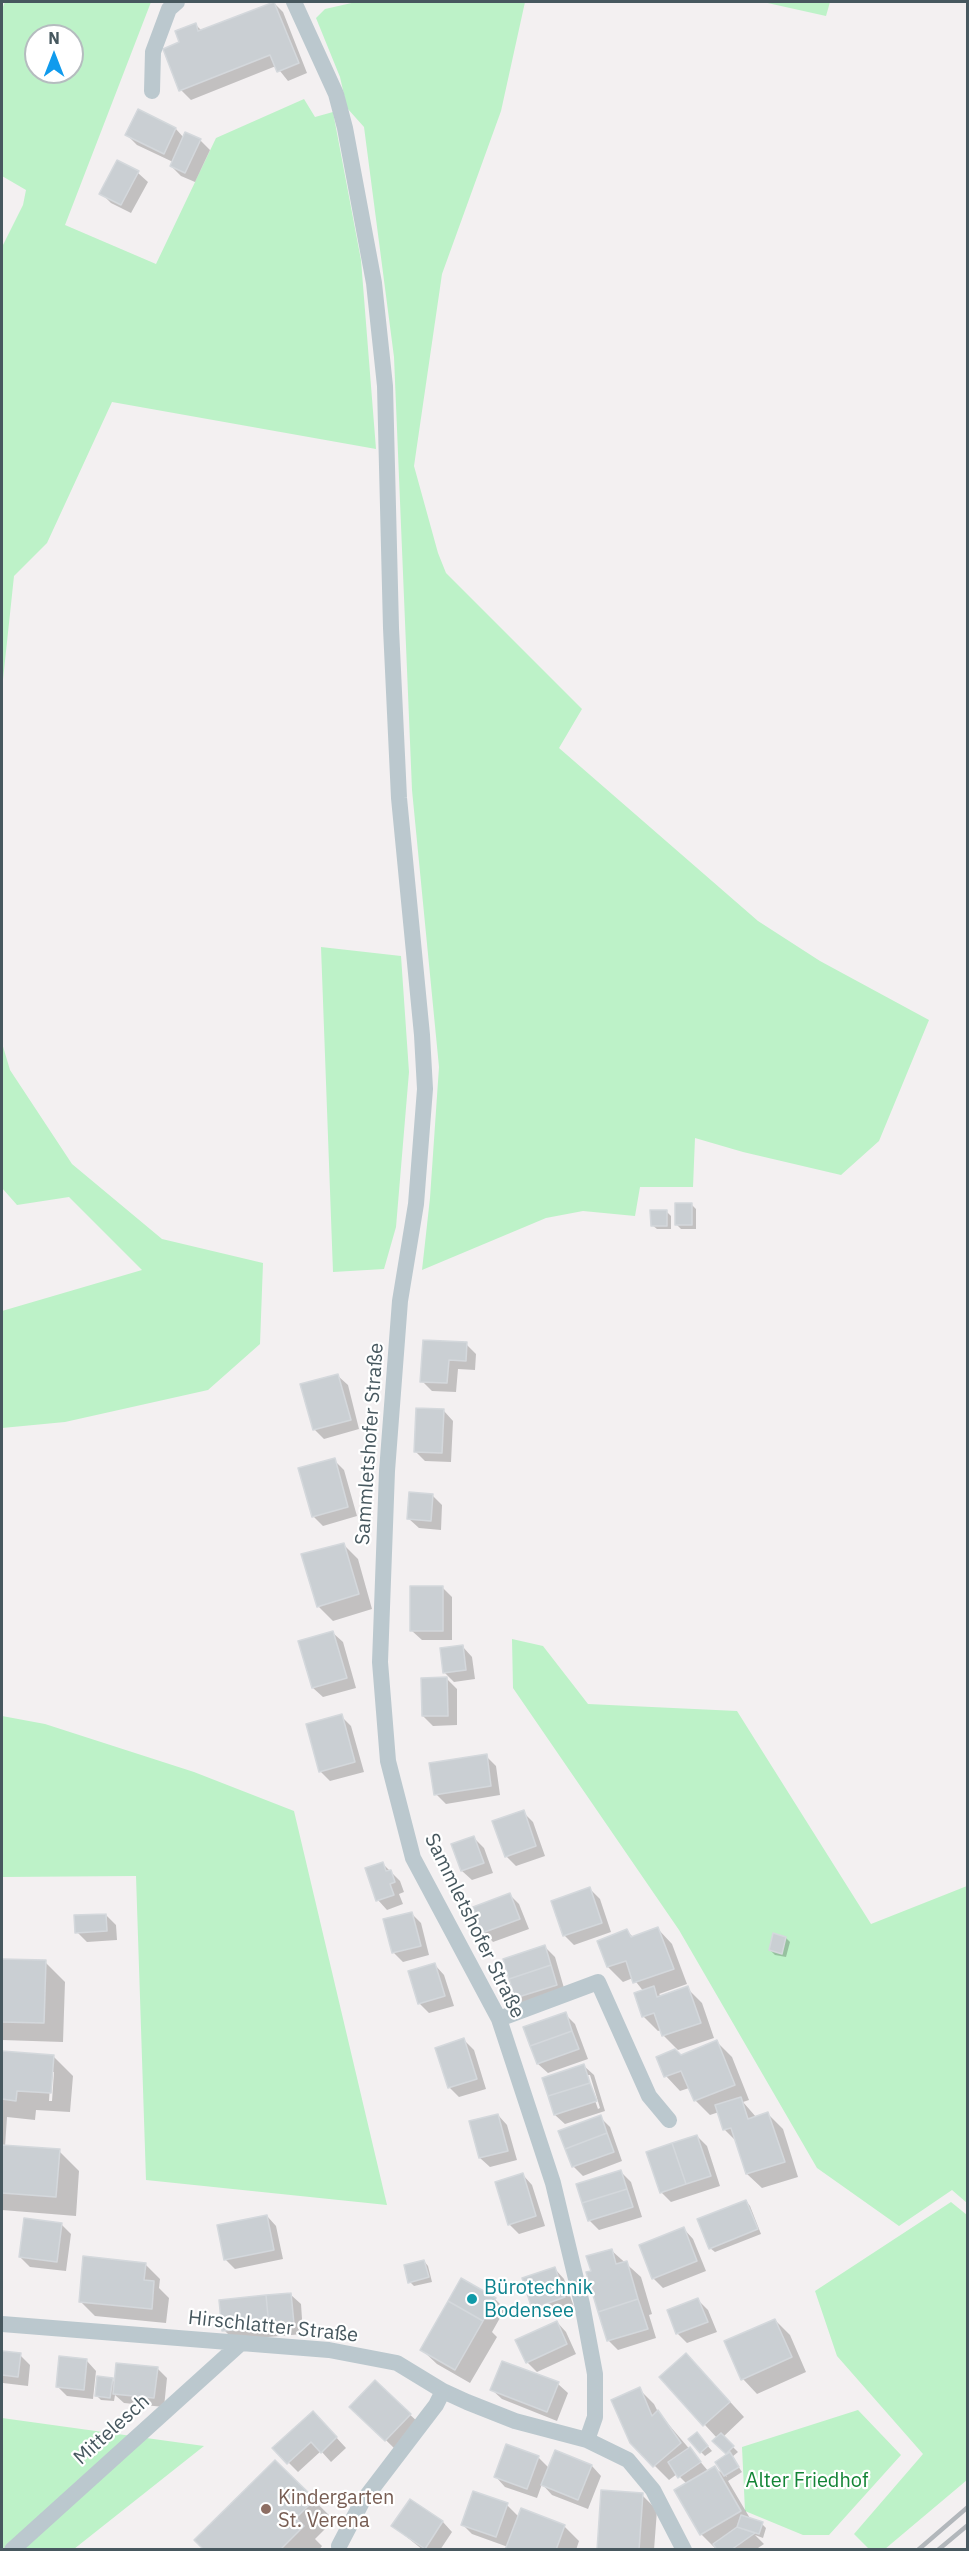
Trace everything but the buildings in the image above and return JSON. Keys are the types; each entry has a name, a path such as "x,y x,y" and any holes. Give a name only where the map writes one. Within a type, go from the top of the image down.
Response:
{"street":[{"path":"152,91 153,52 169,9 177,2"},
{"name":"Sammletshofer Straße","path":"294,2 336,94 345,128 374,283 384,386 391,628 399,798 422,1035 425,1089 416,1204 399,1312 387,1471 380,1662 388,1761 413,1858 499,2019 553,2183 582,2304 595,2374 595,2417 586,2440"},
{"path":"499,2019 598,1982 649,2096 669,2120"},
{"name":"Hirschlatter Straße","path":"2,2324 328,2350 397,2363 444,2391 515,2421 586,2440 628,2460 653,2490 684,2550"},
{"name":"Mittelesch","path":"12,2550 241,2343"},
{"path":"339,2546 362,2502 436,2405 444,2391"}],"green space":[{"path":"5,2 151,2 65,225 156,264 216,138 304,99 315,117 333,112 361,260 376,449 112,402 47,543 14,576 2,689 2,247 23,205 26,190 2,176 2,9"},
{"path":"356,2 525,2 501,111 442,274 414,466 438,553 446,573 582,709 559,748 758,921 820,961 929,1020 879,1141 841,1175 695,1138 693,1187 640,1187 635,1216 583,1211 546,1218 422,1270 430,1198 439,1067 412,790 394,357 364,127 347,108 340,77 316,18 325,9"},
{"path":"763,2 830,2 826,16"},
{"path":"321,947 401,956 409,1072 396,1227 384,1269 333,1272"},
{"path":"2,1043 10,1070 72,1164 162,1239 263,1263 260,1344 208,1390 65,1422 2,1428 2,1311 142,1270 69,1197 17,1205 2,1188"},
{"path":"512,1639 543,1646 588,1704 737,1711 871,1924 967,1886 967,2203 952,2190 899,2226 817,2168 679,1930 513,1688"},
{"path":"2,1716 45,1724 194,1772 294,1811 387,2205 146,2180 136,1876 2,1877"},
{"path":"951,2202 967,2215 967,2480 885,2549 869,2549 854,2534 923,2454 837,2356 815,2291"},
{"name":"Alter Friedhof","path":"858,2410 901,2455 829,2535 803,2535 745,2511 742,2447"},
{"path":"2,2418 204,2446 74,2549 2,2550"}],"railway":[{"path":"918,2550 968,2507"},
{"path":"938,2550 968,2525"}],"place":[{"name":"Bürotechnik Bodensee","path":"472,2299"},
{"name":"Kindergarten St. Verena","path":"266,2509"}]}
